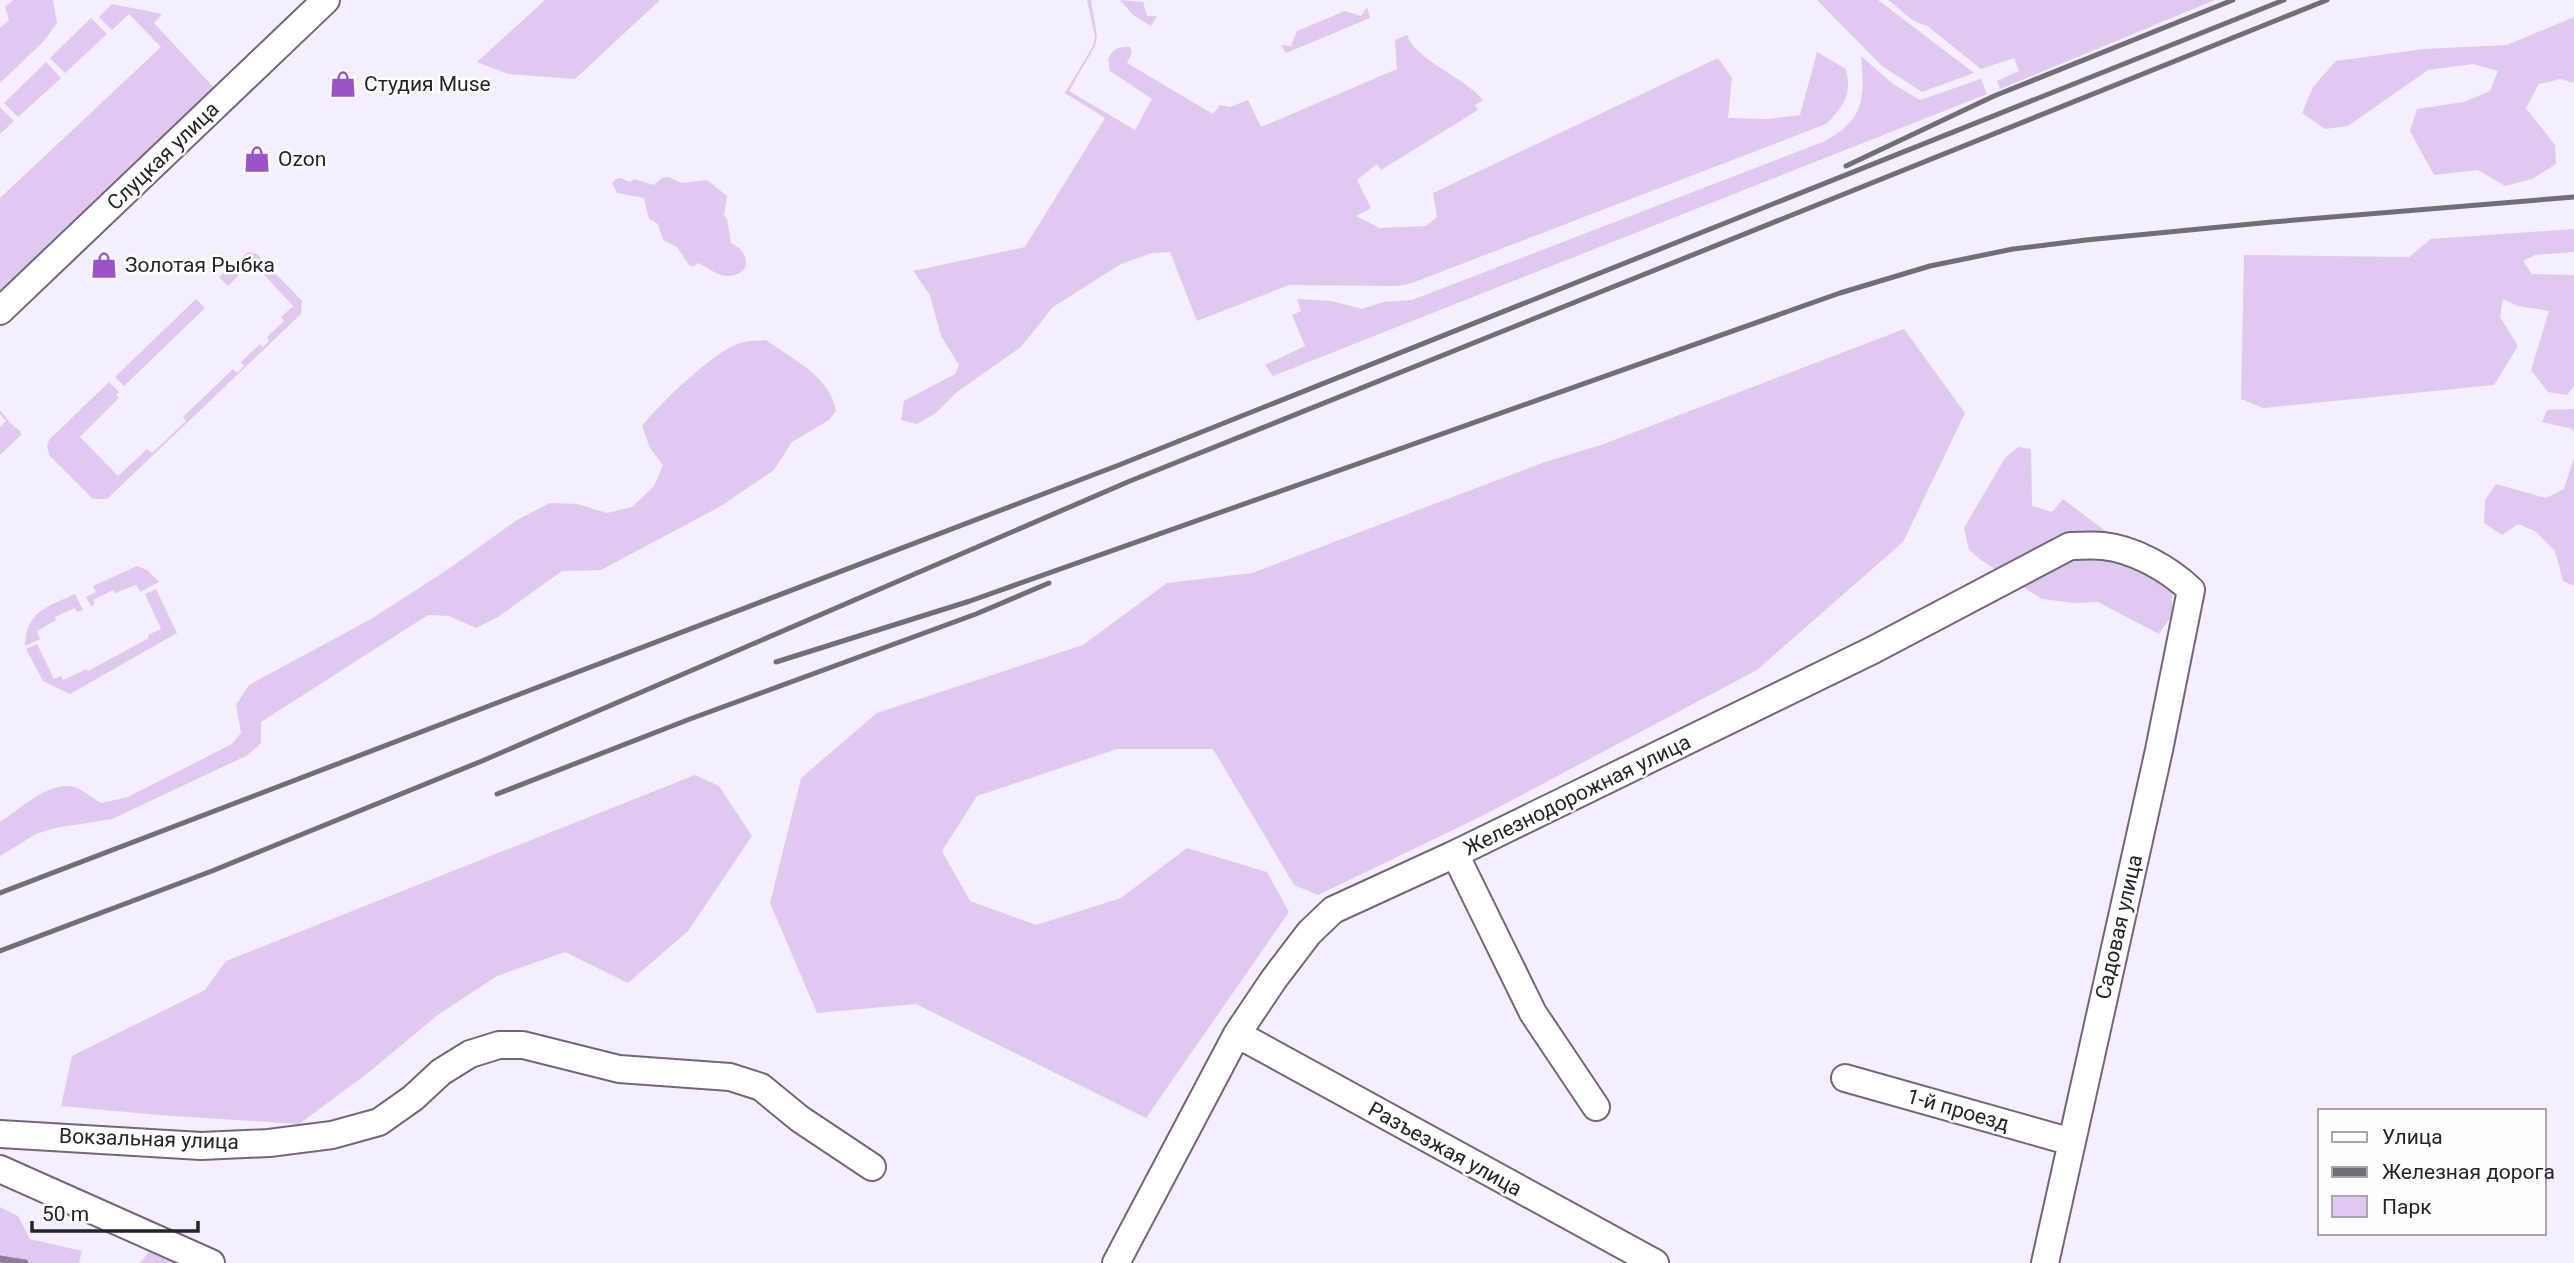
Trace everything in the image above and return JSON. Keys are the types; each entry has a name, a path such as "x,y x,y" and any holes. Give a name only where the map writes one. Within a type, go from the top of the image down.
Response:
{"street":[{"name":"Слуцкая улица","path":"0,312 326,0"},
{"name":"Железнодорожная улица","path":"1116,1263 1237,1034 1302,942 1334,910 1455,854 1873,650 2070,546 2105,547 2140,557 2178,578 2191,590"},
{"name":"Садовая улица","path":"2045,1263 2159,750 2191,590"},
{"path":"1455,854 1533,1013 1596,1107"},
{"name":"Разъезжая улица","path":"1237,1034 1655,1263"},
{"name":"Вокзальная улица","path":"0,1134 201,1146 269,1143 332,1135 379,1122 413,1098 441,1072 470,1054 499,1045 523,1045 619,1069 730,1077 761,1087 800,1119 872,1167"},
{"name":"1-й проезд","path":"1845,1077 2072,1142"},
{"path":"0,1169 211,1263"}],"green space":[{"path":"13,0 53,0 57,23 43,42 0,83 0,28 9,20 5,7"},
{"path":"545,0 660,0 575,79 508,74 477,62"},
{"path":"1087,0 1091,0 1097,36 1095,46 1069,91 1135,130 1152,99 1110,71 1108,59 1120,48 1130,47 1132,53 1127,63 1213,114 1220,105 1230,107 1248,100 1261,127 1397,69 1395,40 1407,35 1419,52 1483,100 1475,105 1478,110 1381,170 1377,164 1357,180 1371,208 1356,216 1380,228 1426,226 1437,217 1433,193 1718,58 1732,78 1728,118 1769,119 1800,115 1817,52 1846,69 1848,86 1842,106 1826,124 1412,283 1397,286 1289,285 1197,321 1170,252 1152,253 1121,264 1053,307 1021,347 957,392 936,413 917,424 901,420 904,401 955,374 959,365 941,336 930,295 913,271 1025,247 1105,118 1065,93 1093,46 1095,37"},
{"path":"1120,0 1143,2 1147,16 1157,16 1151,26 1133,15"},
{"path":"1817,0 1878,0 1974,73 1922,92 1882,66"},
{"path":"1888,0 2215,0 2000,89 1997,81 2019,71 2014,58 1981,69 1926,25 1911,18"},
{"path":"112,4 162,14 154,23 217,91 0,298 0,198 161,47 129,14 112,30 99,17"},
{"path":"1367,7 1370,18 1286,53 1281,45 1291,46 1297,31 1345,11 1361,16"},
{"path":"2574,17 2574,83 2560,79 2539,84 2526,108 2555,145 2556,164 2532,179 2505,186 2478,170 2434,175 2410,131 2417,109 2464,102 2490,91 2498,71 2473,64 2428,70 2348,126 2325,129 2302,113 2313,87 2336,61 2424,49 2507,45"},
{"path":"91,18 107,34 65,73 50,58"},
{"path":"1861,56 1893,84 1920,100 1981,79 1987,94 1273,376 1265,365 1305,346 1292,315 1301,311 1297,299 1331,301 1362,309 1383,302 1412,300 1823,142 1847,126 1859,108 1863,85"},
{"path":"46,62 61,78 18,117 4,103"},
{"path":"0,107 14,121 0,134"},
{"path":"668,177 682,183 707,180 727,196 724,215 731,243 745,257 742,271 725,276 698,263 693,267 689,265 677,247 663,240 658,224 649,219 644,198 617,193 612,183 621,178 654,185 662,178"},
{"path":"2574,229 2574,252 2535,255 2523,261 2532,274 2574,275 2574,386 2567,395 2548,392 2531,370 2549,311 2518,306 2503,299 2500,317 2518,346 2494,385 2263,408 2241,399 2244,255 2409,257 2431,239"},
{"path":"248,252 257,254 302,301 301,314 107,499 93,499 49,455 49,440 109,382 119,392 116,395 119,398 80,437 118,476 147,449 152,453 186,421 183,417 233,369 237,373 244,366 241,362 260,344 263,347 269,341 267,337 284,321 281,317 293,306 256,266 246,275 242,272 228,286 219,277"},
{"path":"196,299 205,308 124,386 115,377"},
{"path":"1904,329 1965,413 1903,542 1757,670 1482,816 1318,895 1294,885 1213,749 1117,749 977,796 942,851 970,901 1036,925 1121,898 1187,848 1267,872 1289,912 1146,1118 916,1004 817,1013 770,903 801,778 877,713 1083,645 1167,583 1252,573 1545,462 1601,445"},
{"path":"766,340 818,378 833,399 836,411 829,420 792,442 774,470 721,506 601,570 562,571 498,617 476,628 449,616 428,615 261,722 261,743 248,755 112,819 55,828 36,834 0,856 0,822 37,796 58,787 69,786 102,803 128,797 232,744 241,733 236,705 249,685 371,619 517,520 550,503 577,504 607,513 632,507 654,486 663,465 650,448 642,426 675,391 719,354 744,342"},
{"path":"2574,409 2574,433 2572,429 2542,422 2547,410"},
{"path":"0,410 21,435 0,455 0,427 6,421"},
{"path":"2018,447 2031,449 2032,506 2052,512 2063,499 2108,533 2121,563 2152,574 2172,593 2172,615 2159,634 2098,602 2075,603 2042,599 1969,550 1964,528 2005,458"},
{"path":"2574,457 2574,586 2563,581 2555,551 2535,531 2518,524 2502,535 2484,523 2485,500 2496,484 2546,498 2564,489"},
{"path":"137,566 147,570 159,582 140,592 136,585 115,593 113,590 93,600 95,604 91,606 86,597 96,592 93,586"},
{"path":"156,589 177,633 70,694 43,681 26,649 37,644 54,679 61,676 63,680 87,669 88,671 161,629 145,594"},
{"path":"75,594 83,610 77,612 75,608 55,617 56,620 37,631 40,639 25,646 26,634 34,617 40,611"},
{"path":"695,775 719,786 752,836 688,931 628,983 565,952 497,976 439,1014 368,1073 299,1124 61,1106 72,1056 205,990 226,961"},
{"path":"0,1207 18,1216 30,1239 82,1251 79,1263 0,1263"},
{"path":"151,1249 183,1263 140,1263"}],"waterway":[{"path":"0,1259 25,1263"}],"railway":[{"path":"1846,166 1994,96 2233,0"},
{"path":"0,893 1119,465 2284,0"},
{"path":"0,951 212,871 482,761 1130,481 2327,0"},
{"path":"776,662 970,601 1840,293 1930,266 2013,249 2086,240 2574,197"},
{"path":"497,794 690,719 976,614 1049,583"}],"place":[{"name":"Студия Muse","path":"343,84"},
{"name":"Ozon","path":"257,159"},
{"name":"Золотая Рыбка","path":"104,265"}]}
